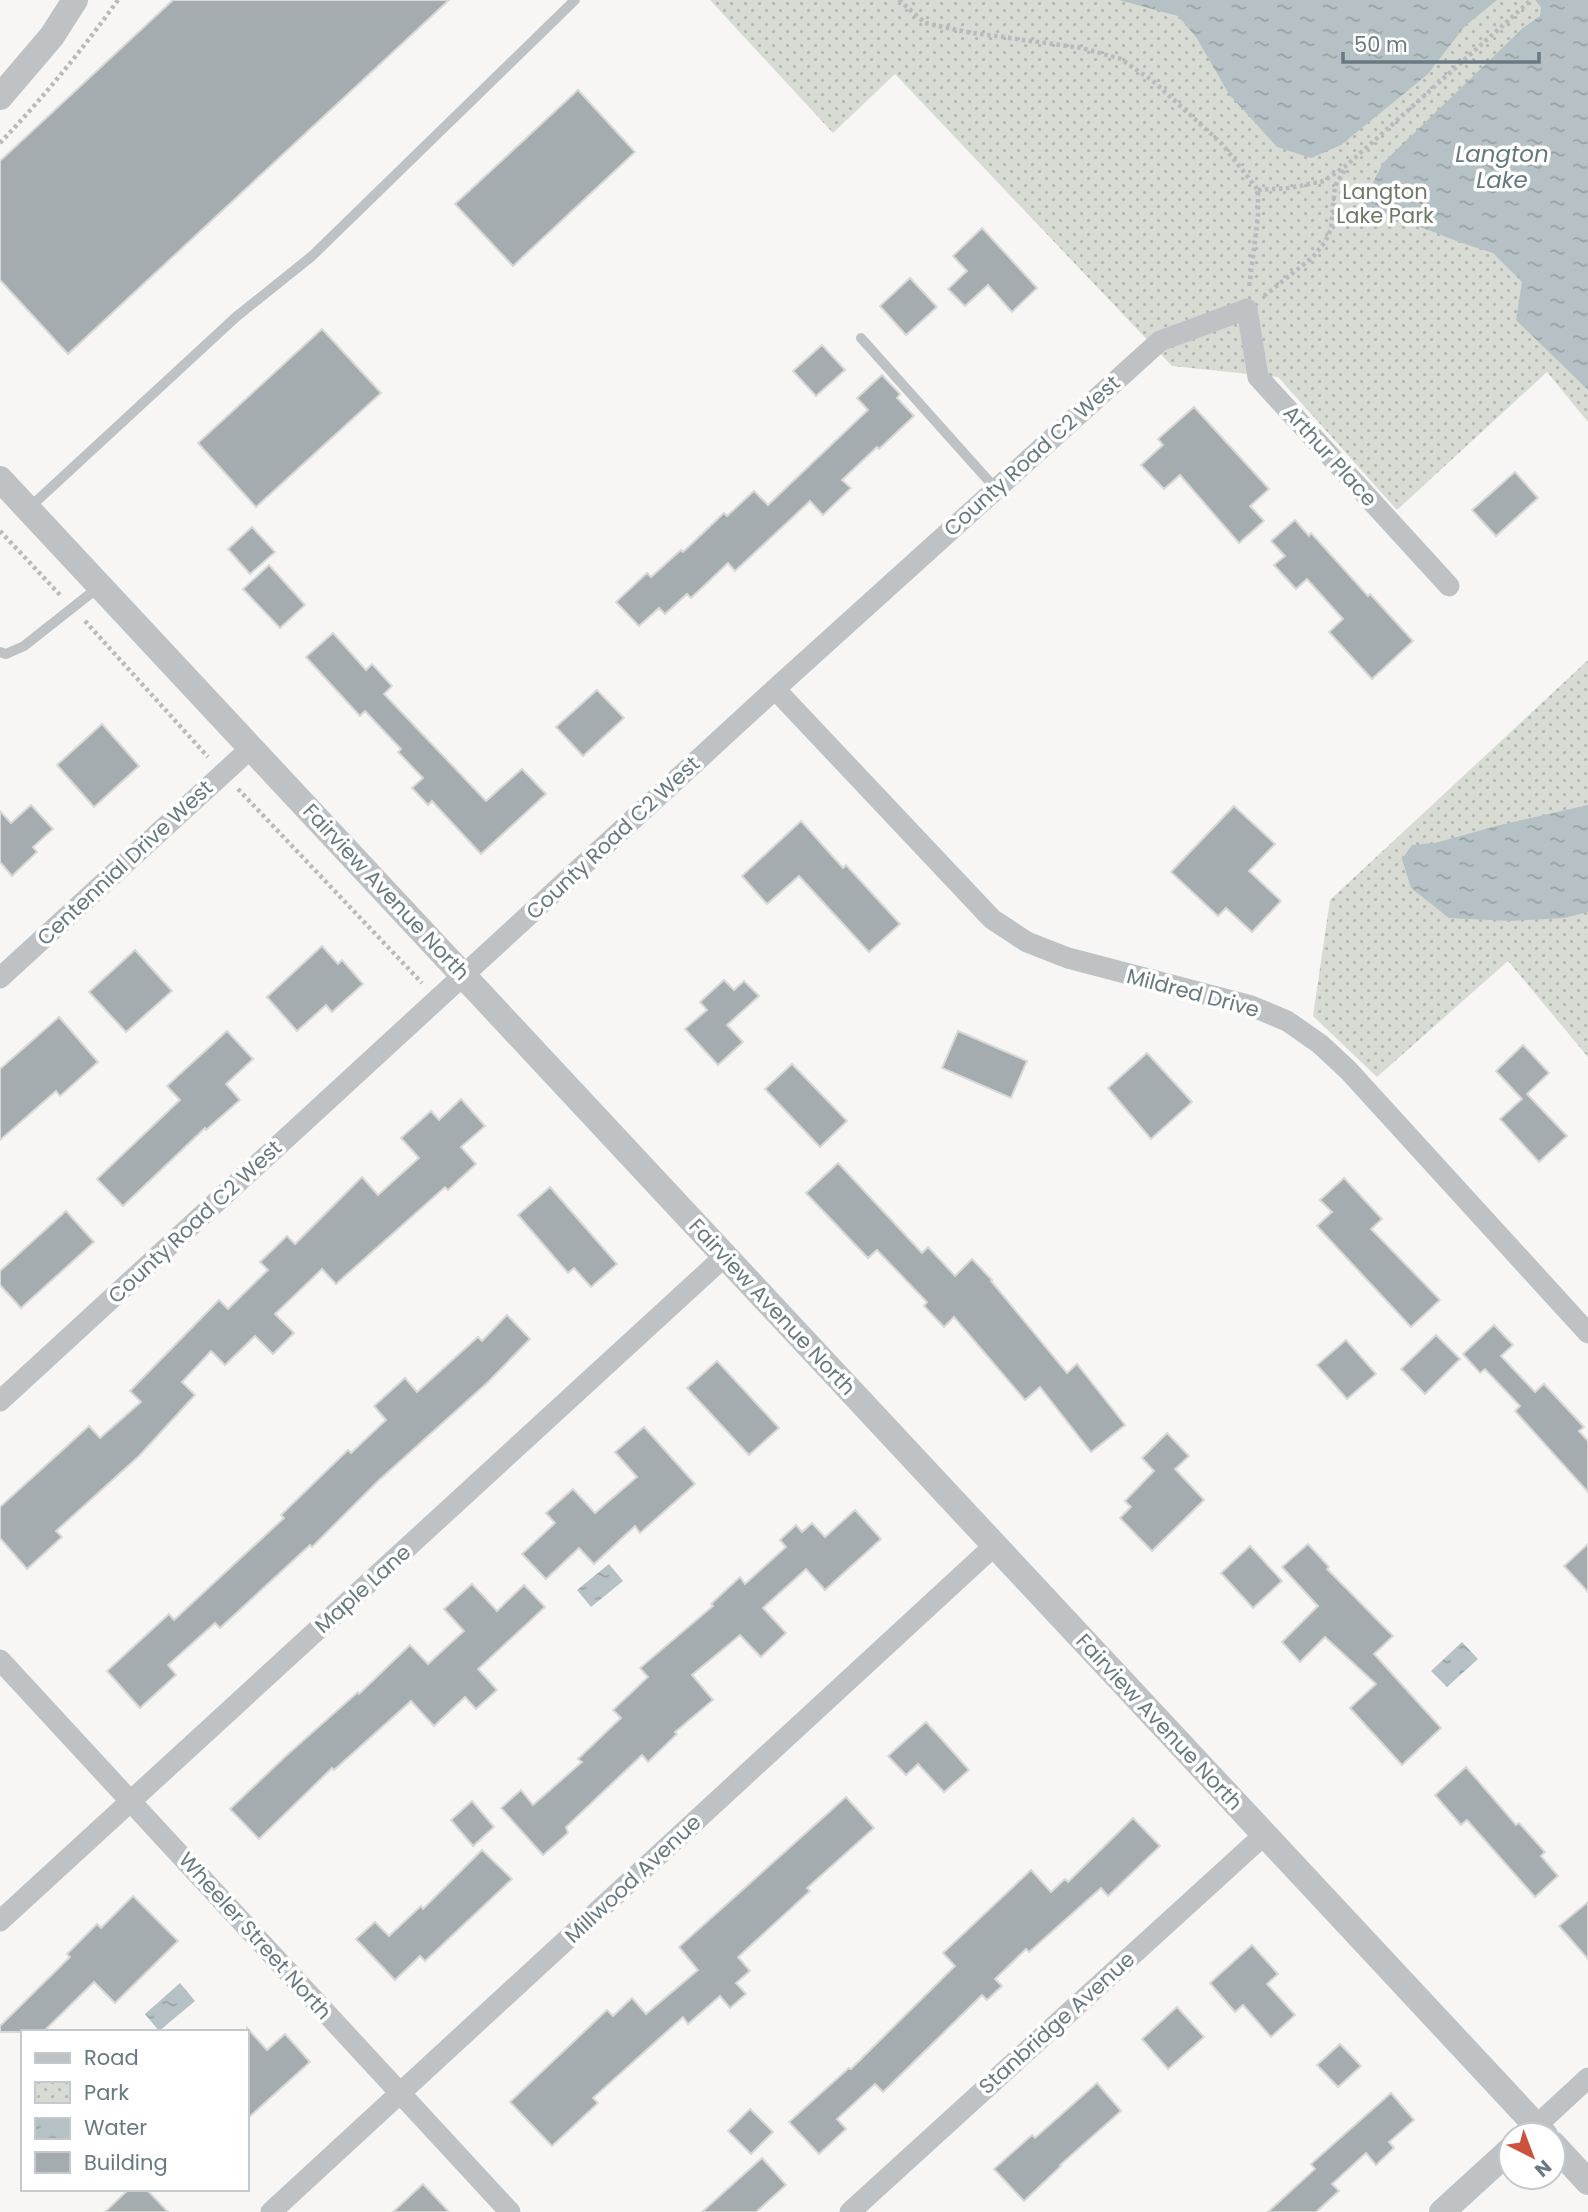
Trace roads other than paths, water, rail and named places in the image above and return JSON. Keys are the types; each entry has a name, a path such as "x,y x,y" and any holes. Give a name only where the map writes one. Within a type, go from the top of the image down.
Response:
{"street":[{"path":"0,97 52,36 75,0"},
{"name":"County Road C2 West","path":"2,1397 775,689 1160,341 1247,309"},
{"name":"Arthur Place","path":"1247,309 1258,377 1448,586"},
{"name":"Fairview Avenue North","path":"0,479 995,1545 1527,2121"},
{"name":"Mildred Drive","path":"775,689 992,919 1027,942 1106,970 1251,1006 1287,1021 1320,1044 1348,1070 1588,1333"},
{"name":"Centennial Drive West","path":"0,978 251,748"},
{"name":"Maple Lane","path":"0,1921 725,1256"},
{"name":"Millwood Avenue","path":"271,2212 995,1545"},
{"name":"Wheeler Street North","path":"0,1660 510,2212"},
{"name":"Stanbridge Avenue","path":"850,2212 1264,1835"},
{"path":"1552,2121 1588,2078"},
{"name":"Fairview Avenue North","path":"1567,2161 1588,2182"},
{"path":"1442,2212 1497,2162"}],"lane":[{"path":"27,509 236,317 312,256 575,0"},
{"path":"861,338 996,489"},
{"path":"0,652 6,654 24,646 100,586"}],"water":[{"path":"1119,0 1497,0 1464,27 1428,74 1341,145 1311,158 1277,147 1229,94 1196,37 1178,16"},
{"name":"Langton Lake","path":"1535,0 1588,0 1588,390 1516,320 1522,282 1493,253 1362,204 1383,163 1523,28 1540,16 1541,7"},
{"path":"1588,805 1588,912 1564,918 1510,921 1449,918 1411,888 1402,859 1412,845 1435,843"},
{"path":"609,1564 623,1581 591,1607 577,1590"},
{"path":"1462,1642 1478,1659 1447,1687 1431,1671"},
{"path":"180,1983 195,2001 160,2030 145,2014"}],"park label":[{"name":"Langton Lake Park","path":"1385,204"}]}
